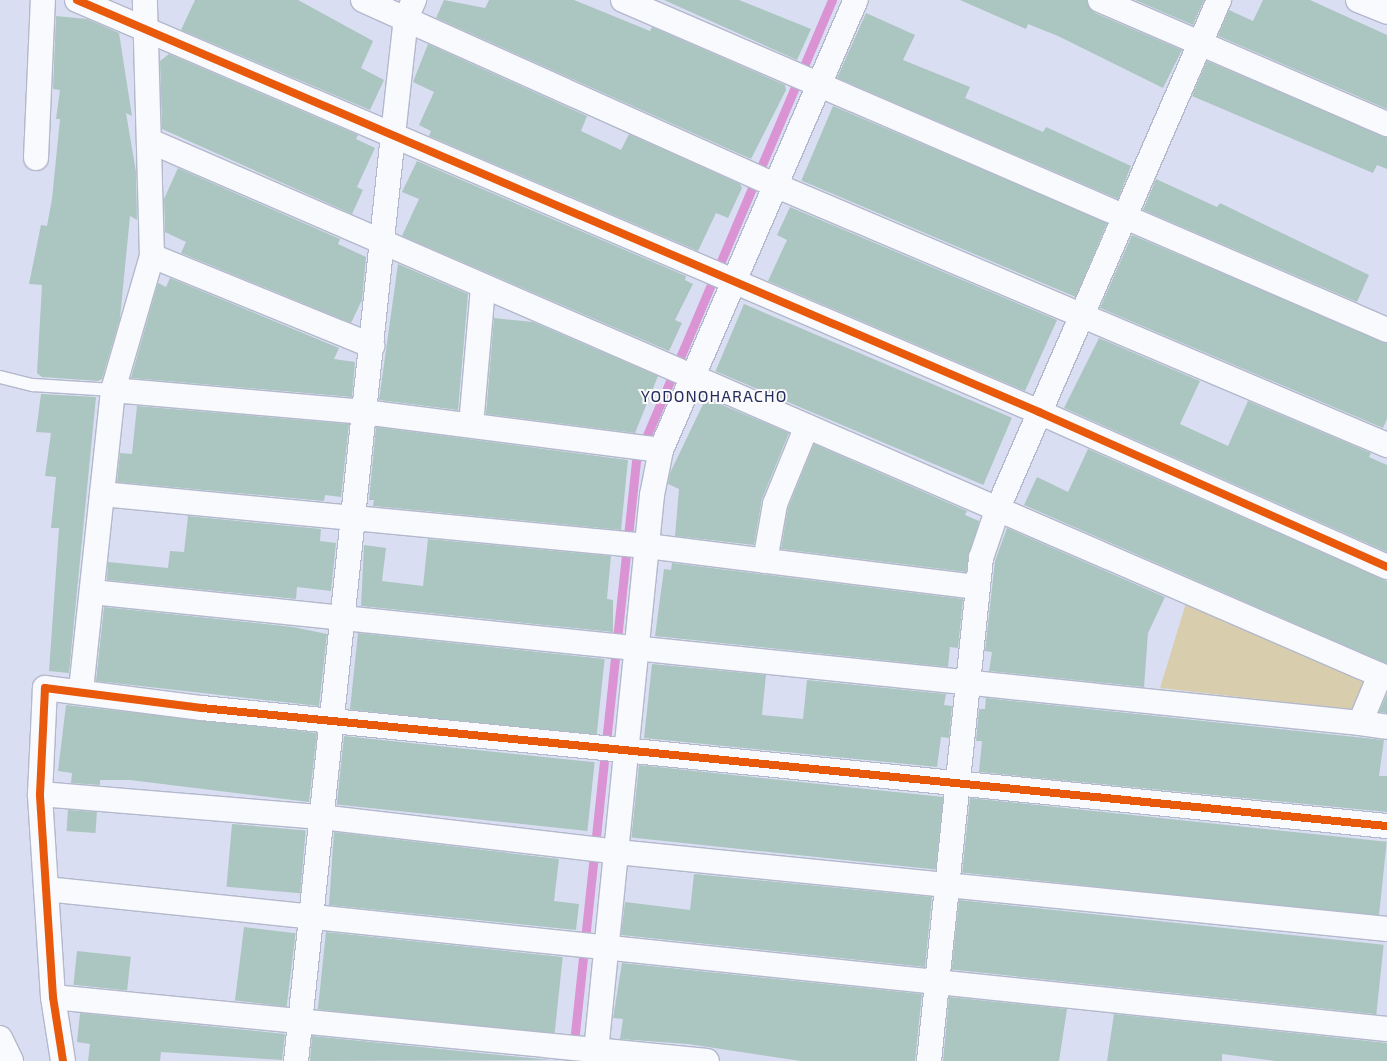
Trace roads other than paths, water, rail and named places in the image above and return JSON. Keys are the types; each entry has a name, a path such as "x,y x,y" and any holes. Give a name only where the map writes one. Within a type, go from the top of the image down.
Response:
{"street":[{"path":"36,158 43,0"},
{"path":"77,0 146,27 1039,412 1387,567"},
{"path":"81,690 113,390 152,256 145,0"},
{"path":"363,0 410,9 777,186 1387,445"},
{"path":"623,0 1125,214 1387,330"},
{"path":"596,1055 647,546 661,450 695,378 822,85 856,0"},
{"path":"1100,0 1387,124"},
{"path":"929,1061 955,782 981,558 998,508 1219,0"},
{"path":"1358,0 1387,12"},
{"path":"296,1061 330,720 384,244 393,135 410,9"},
{"path":"150,140 483,287 998,508 1383,667 1360,723"},
{"path":"152,256 372,346"},
{"path":"471,425 483,287"},
{"path":"113,390 364,412 661,450"},
{"path":"765,561 775,504 807,426"},
{"path":"102,494 647,546 977,586"},
{"path":"92,592 1387,727"},
{"path":"62,1061 54,997 40,794 45,688 81,690 330,720 1387,826"},
{"path":"40,794 321,817 617,852 1387,929"},
{"path":"46,889 310,918 607,947 936,985 1387,1029"},
{"path":"54,997 596,1055 707,1061"},
{"path":"0,1038 11,1061"}],"lane":[{"path":"0,377 33,386 113,390"}],"waterway":[{"path":"572,1061 636,461 832,0"}],"district":[{"name":"YODONOHARACHO","path":"714,396"}]}
